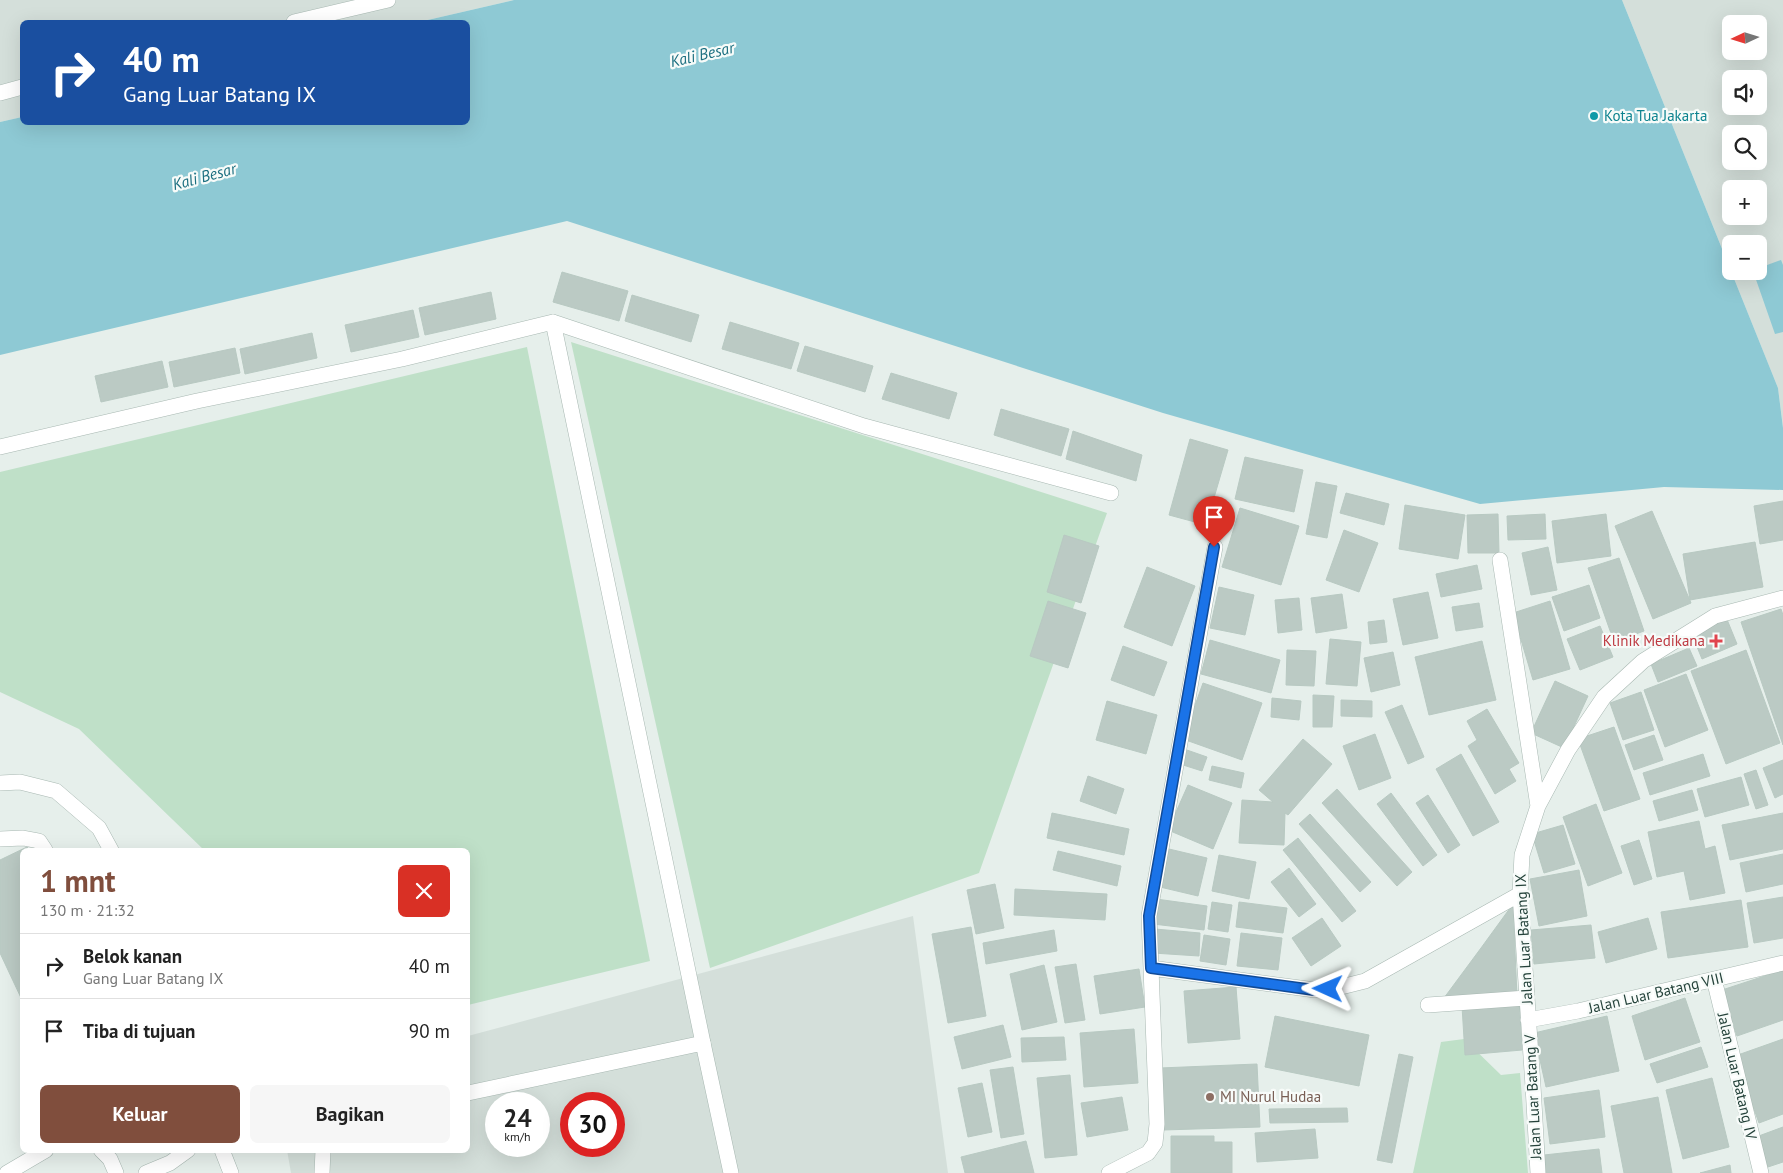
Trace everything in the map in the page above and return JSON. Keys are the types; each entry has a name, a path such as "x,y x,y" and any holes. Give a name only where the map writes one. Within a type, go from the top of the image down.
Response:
{"street":[{"path":"303,20 388,0"},
{"path":"0,93 20,88"},
{"path":"553,322 565,388 731,1173"},
{"path":"0,447 198,401 402,359 553,322 864,426 1111,493"},
{"path":"1109,1173 1148,1152 1155,1143 1156,1124 1149,916 1214,547"},
{"path":"1500,560 1538,806"},
{"name":"Jalan Luar Batang IX","path":"1528,1020 1520,894 1522,855 1538,806 1568,750 1604,697 1643,661 1715,616 1783,598"},
{"path":"0,783 20,782 56,791 99,828 111,848"},
{"path":"0,839 23,838 39,841 44,848"},
{"path":"1151,968 1314,990 1341,988 1365,981 1520,894"},
{"name":"Jalan Luar Batang VIII","path":"1528,1020 1578,1011 1783,963"},
{"name":"Jalan Luar Batang IV","path":"1714,979 1761,1173"},
{"path":"1428,1005 1527,998"},
{"name":"Jalan Luar Batang V","path":"1528,1020 1538,1173"},
{"path":"470,1093 703,1043"},
{"path":"12,1172 41,1153"},
{"path":"104,1153 110,1159 116,1173"},
{"path":"146,1173 173,1168 186,1153"},
{"path":"223,1153 231,1173"},
{"path":"322,1173 324,1153"}],"shaded area":[{"path":"0,0 514,0 428,20 20,20 20,117 0,122"},
{"path":"1622,0 1783,0 1783,427 1778,388 1735,280 1767,280 1767,235 1722,235 1722,249"},
{"path":"913,916 948,1173 291,1173 288,1153 470,1153 470,1035"}],"green space":[{"path":"571,342 1107,513 979,873 710,968"},
{"path":"527,347 650,961 470,1005 470,848 202,848 79,729 0,692 0,472"},
{"path":"1464,1039 1501,1075 1520,1073 1528,1173 1413,1173 1441,1042"}],"water":[{"name":"Kali Besar","path":"514,0 1622,0 1722,249 1722,280 1735,280 1778,388 1783,428 1783,490 1664,487 1480,504 1163,413 567,221 0,355 0,122 20,117 20,125 470,125 470,20 428,20"},
{"path":"1781,260 1783,265 1783,332 1775,334 1756,280 1767,280 1767,265"}],"building":[{"path":"562,272 628,291 619,321 553,302"},
{"path":"491,292 496,319 425,335 419,308"},
{"path":"632,295 699,315 691,342 625,321"},
{"path":"413,310 419,337 351,352 345,325"},
{"path":"730,322 799,343 791,369 722,349"},
{"path":"312,333 317,358 245,374 240,349"},
{"path":"805,346 873,366 865,392 797,371"},
{"path":"235,348 240,373 174,387 169,362"},
{"path":"162,361 168,387 101,402 95,376"},
{"path":"891,373 957,393 949,419 882,399"},
{"path":"1001,409 1069,429 1061,456 994,435"},
{"path":"1073,431 1142,455 1136,481 1066,459"},
{"path":"1190,439 1228,450 1206,525 1169,515"},
{"path":"1245,457 1303,470 1294,512 1235,499"},
{"path":"1316,482 1337,486 1327,538 1306,534"},
{"path":"1346,493 1389,504 1384,525 1340,513"},
{"path":"1783,501 1783,540 1760,544 1754,506"},
{"path":"1405,505 1465,515 1458,559 1399,549"},
{"path":"1240,508 1299,526 1281,585 1222,567"},
{"path":"1652,511 1691,603 1653,619 1615,526"},
{"path":"1498,514 1499,553 1468,553 1467,515"},
{"path":"1545,514 1546,539 1508,540 1507,516"},
{"path":"1606,514 1611,556 1557,563 1552,521"},
{"path":"1344,530 1378,543 1359,592 1326,580"},
{"path":"1064,535 1099,546 1081,603 1047,592"},
{"path":"1755,542 1763,587 1690,600 1683,554"},
{"path":"1548,547 1557,590 1531,595 1522,553"},
{"path":"1619,558 1644,631 1614,642 1588,568"},
{"path":"1477,565 1482,589 1441,597 1436,574"},
{"path":"1147,567 1195,586 1172,646 1124,627"},
{"path":"1589,585 1600,618 1564,631 1552,597"},
{"path":"1219,587 1254,595 1245,635 1210,628"},
{"path":"1428,592 1438,638 1403,645 1393,599"},
{"path":"1342,594 1347,628 1316,633 1311,598"},
{"path":"1299,598 1302,630 1278,633 1275,600"},
{"path":"1048,601 1086,613 1068,668 1030,656"},
{"path":"1550,601 1570,669 1533,680 1513,613"},
{"path":"1479,603 1483,627 1456,631 1452,607"},
{"path":"1781,609 1783,615 1783,745 1741,622"},
{"name":"Klinik Medikana","path":"1726,617 1737,644 1702,659 1691,632"},
{"path":"1384,620 1387,642 1370,644 1368,622"},
{"path":"1600,626 1613,657 1580,670 1567,639"},
{"path":"1330,639 1361,642 1357,686 1326,684"},
{"path":"1210,640 1280,660 1271,693 1201,674"},
{"path":"1482,641 1496,700 1429,715 1415,657"},
{"path":"1123,646 1167,662 1154,696 1111,680"},
{"path":"1689,648 1697,666 1658,682 1651,664"},
{"path":"1287,650 1316,651 1314,686 1286,685"},
{"path":"1746,650 1780,743 1726,764 1691,671"},
{"path":"1393,652 1400,685 1371,692 1364,658"},
{"path":"1686,674 1708,730 1665,747 1644,690"},
{"path":"1555,681 1588,696 1564,748 1531,733"},
{"path":"1203,683 1262,703 1242,760 1183,739"},
{"path":"1641,692 1654,730 1623,740 1610,703"},
{"path":"1313,695 1334,696 1332,727 1313,727"},
{"path":"1272,698 1301,701 1299,720 1271,717"},
{"path":"1341,700 1372,701 1372,717 1341,716"},
{"path":"1107,701 1157,715 1146,754 1096,740"},
{"path":"1402,705 1424,757 1408,764 1385,712"},
{"path":"1487,709 1519,763 1509,769 1516,781 1495,794 1468,746 1477,740 1467,721"},
{"path":"1614,727 1640,799 1604,811 1578,739"},
{"path":"1375,734 1391,778 1359,790 1343,746"},
{"path":"1654,735 1663,760 1634,770 1625,745"},
{"path":"1303,739 1332,764 1288,815 1285,813 1284,845 1239,843 1242,800 1273,802 1259,790"},
{"path":"1184,749 1207,757 1202,771 1180,764"},
{"path":"1461,754 1499,822 1473,836 1436,769"},
{"path":"1703,754 1710,776 1650,795 1643,773"},
{"path":"1783,760 1783,794 1775,798 1763,768"},
{"path":"1212,766 1244,773 1241,788 1209,780"},
{"path":"1756,770 1768,805 1756,809 1744,774"},
{"path":"1088,776 1124,789 1116,814 1080,801"},
{"path":"1741,777 1749,805 1705,817 1697,789"},
{"path":"1188,785 1232,803 1213,849 1168,830"},
{"path":"1337,789 1412,872 1397,886 1322,803"},
{"path":"1692,790 1698,810 1659,821 1653,801"},
{"path":"1391,793 1437,855 1423,866 1377,804"},
{"path":"1428,795 1460,845 1448,853 1416,803"},
{"path":"1596,804 1622,873 1588,886 1563,817"},
{"path":"1052,813 1129,829 1124,855 1047,838"},
{"path":"1783,813 1783,849 1730,860 1722,825"},
{"path":"1310,814 1371,882 1360,892 1299,824"},
{"path":"1699,821 1705,849 1715,846 1725,893 1690,900 1684,871 1657,877 1648,832"},
{"path":"1563,825 1575,864 1544,873 1532,834"},
{"path":"1298,838 1356,911 1342,922 1283,850"},
{"path":"1639,840 1652,879 1634,885 1621,846"},
{"path":"1169,849 1207,858 1198,896 1160,887"},
{"path":"20,850 20,996 0,953 0,860"},
{"path":"1058,851 1121,866 1117,886 1053,870"},
{"path":"1783,854 1783,884 1746,892 1740,863"},
{"path":"1219,855 1256,862 1249,899 1212,891"},
{"path":"1289,868 1316,904 1299,917 1271,882"},
{"path":"1579,870 1587,916 1539,926 1530,879"},
{"path":"995,884 1004,928 976,934 967,890"},
{"path":"1015,889 1107,894 1105,920 1014,915"},
{"path":"1783,897 1783,938 1754,943 1747,903"},
{"path":"1156,899 1207,906 1204,930 1153,924"},
{"path":"1741,900 1748,947 1668,958 1661,912"},
{"path":"1212,902 1232,905 1228,932 1208,929"},
{"path":"1239,902 1287,908 1283,933 1236,927"},
{"path":"1513,904 1517,997 1444,998 1481,948"},
{"path":"1322,918 1341,946 1311,966 1292,938"},
{"path":"1648,918 1657,949 1606,963 1598,932"},
{"path":"1591,925 1595,958 1534,964 1531,930"},
{"path":"971,927 986,1016 948,1023 932,934"},
{"path":"1155,929 1200,933 1199,956 1153,953"},
{"path":"1054,930 1057,951 986,964 983,943"},
{"path":"1241,933 1282,938 1278,970 1237,966"},
{"path":"1204,935 1230,939 1226,965 1200,961"},
{"path":"1076,964 1085,1020 1065,1023 1055,967"},
{"path":"1044,965 1057,1022 1022,1030 1010,974"},
{"path":"1139,969 1145,1007 1100,1014 1094,976"},
{"path":"1783,970 1783,1020 1737,1036 1722,990"},
{"path":"1236,987 1240,1039 1188,1043 1184,991"},
{"path":"1685,998 1700,1042 1645,1060 1632,1016"},
{"path":"1519,1000 1522,1050 1465,1055 1462,1006"},
{"path":"1275,1016 1369,1035 1359,1086 1265,1067"},
{"path":"1607,1016 1619,1071 1546,1087 1534,1033"},
{"path":"1003,1025 1011,1057 962,1069 954,1037"},
{"path":"1134,1029 1138,1083 1084,1087 1080,1033"},
{"path":"1064,1037 1066,1060 1022,1062 1021,1038"},
{"path":"1783,1039 1783,1114 1759,1123 1735,1056"},
{"path":"1701,1047 1708,1067 1657,1083 1650,1064"},
{"path":"1399,1054 1413,1057 1392,1163 1377,1160"},
{"name":"MI Nurul Hudaa","path":"1257,1064 1260,1127 1163,1130 1160,1068"},
{"path":"1013,1067 1024,1134 1001,1138 990,1070"},
{"path":"1070,1075 1077,1155 1045,1158 1037,1078"},
{"path":"1712,1078 1729,1147 1683,1159 1666,1090"},
{"path":"982,1083 992,1132 968,1137 958,1088"},
{"path":"1599,1090 1605,1137 1550,1144 1544,1098"},
{"path":"1122,1097 1128,1130 1087,1137 1081,1103"},
{"path":"1658,1097 1672,1173 1624,1173 1611,1106"},
{"path":"1347,1108 1348,1122 1270,1123 1269,1109"},
{"path":"1783,1127 1783,1162 1768,1167 1756,1137"},
{"path":"1315,1129 1318,1158 1257,1162 1255,1133"},
{"path":"1171,1136 1214,1136 1214,1142 1232,1142 1232,1173 1171,1173"},
{"path":"1026,1141 1034,1173 965,1173 961,1157"},
{"path":"1599,1149 1602,1173 1546,1173 1544,1155"},
{"path":"1730,1165 1731,1173 1700,1173"}],"place":[{"name":"Kota Tua Jakarta","path":"1594,116"},
{"name":"Klinik Medikana","path":"1716,641"},
{"name":"MI Nurul Hudaa","path":"1210,1097"}],"route":[{"path":"1214,547 1149,916 1151,968 1314,990 1328,989"}]}
